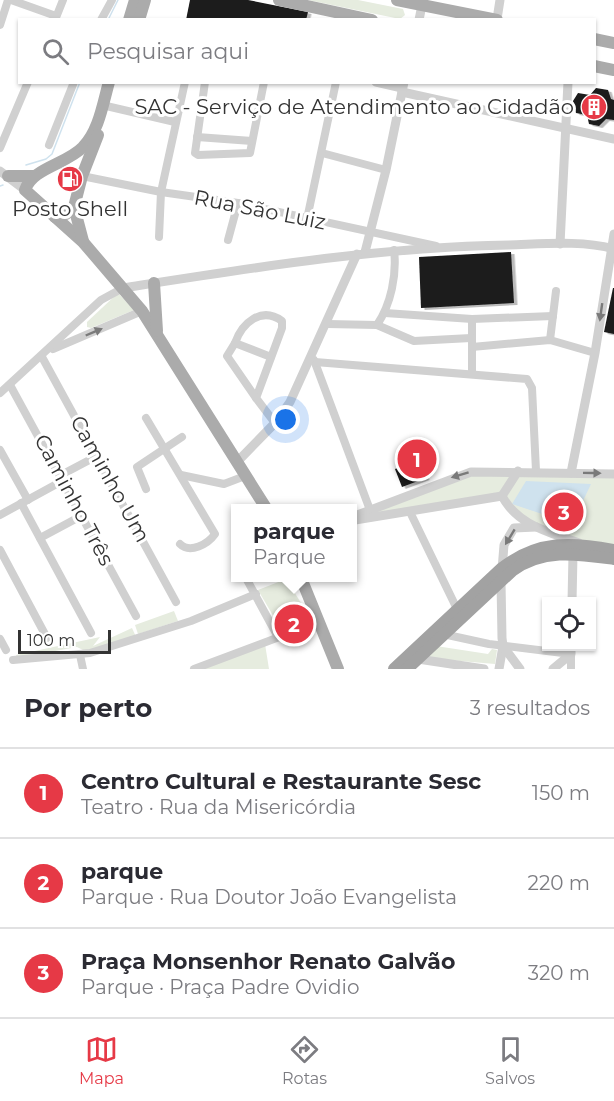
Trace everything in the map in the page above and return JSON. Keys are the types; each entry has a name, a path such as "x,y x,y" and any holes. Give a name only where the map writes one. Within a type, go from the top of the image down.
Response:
{"highway":[{"path":"394,669 502,568 521,555 539,548 614,550"},
{"path":"407,669 443,634 526,562 576,548 614,559"}],"main road":[{"path":"130,18 135,0"},
{"path":"140,18 145,0"},
{"path":"279,0 363,18"},
{"path":"397,0 422,2 493,18"},
{"path":"596,39 614,43"},
{"path":"83,242 74,207 105,106 109,84"},
{"path":"4,173 34,176 63,162 85,145 114,84"},
{"path":"63,162 75,165 82,176"},
{"path":"34,176 25,190 83,242 142,311 264,504"},
{"path":"56,217 66,214 74,207"},
{"path":"154,283 157,332"},
{"path":"303,582 338,669"},
{"path":"329,669 331,649"}],"street":[{"path":"0,25 9,0 56,18 63,0"},
{"path":"102,18 112,0"},
{"path":"497,18 500,0"},
{"path":"419,18 422,2"},
{"path":"0,148 27,84"},
{"path":"49,145 73,84"},
{"path":"159,237 161,192 184,84"},
{"path":"205,84 196,154 250,153 264,84"},
{"path":"307,219 336,84"},
{"path":"385,84 614,139"},
{"path":"560,244 568,84"},
{"path":"237,462 275,423 290,402 313,360 327,324 371,233 402,88"},
{"path":"105,106 175,122"},
{"path":"197,136 252,141"},
{"path":"322,153 386,170"},
{"path":"4,173 25,190"},
{"name":"Rua São Luiz","path":"82,176 161,192 238,203 438,246"},
{"path":"228,240 238,203"},
{"path":"571,473 596,353 614,234"},
{"path":"0,393 44,355 101,300 123,288 361,253 438,246 560,244 612,248"},
{"path":"377,325 385,314 395,274 394,250"},
{"path":"550,340 556,291"},
{"path":"44,355 142,311"},
{"path":"385,314 471,319 553,316"},
{"path":"256,398 282,328 280,319 262,316 251,318 240,330 227,356 228,360 256,398 275,423"},
{"path":"471,319 472,374"},
{"path":"327,324 377,325 414,341 471,338"},
{"path":"472,347 550,340 596,353"},
{"path":"235,343 271,357"},
{"name":"Caminho Um","path":"44,355 176,602"},
{"path":"313,360 522,378 531,384 536,471"},
{"path":"313,360 370,510"},
{"name":"Caminho Três","path":"10,385 63,477 136,616"},
{"path":"147,418 215,535 191,549 180,544"},
{"path":"146,489 136,471 137,467 182,437"},
{"path":"0,450 40,538 90,633"},
{"path":"0,515 98,456"},
{"path":"495,471 515,515 576,548 572,597"},
{"path":"357,518 410,512 504,492 518,471"},
{"path":"357,516 457,475 471,472 536,471 614,474"},
{"path":"182,475 224,484 246,476"},
{"path":"410,512 457,609"},
{"path":"40,538 83,515"},
{"path":"499,669 503,646 501,582 504,545 510,532 520,526 536,527"},
{"path":"0,550 47,638"},
{"path":"248,582 278,637"},
{"path":"13,660 80,655 191,621 256,594"},
{"path":"272,624 313,608"},
{"path":"194,669 319,622"},
{"path":"443,634 503,646 542,648"},
{"path":"0,639 6,650"},
{"path":"503,646 520,669"},
{"path":"553,669 570,651"},
{"path":"571,651 572,669"},
{"path":"80,655 83,669"},
{"path":"418,659 484,669"}],"shaded area":[{"path":"308,0 358,0 403,9 405,15 395,18"},
{"path":"118,293 134,310 91,328 87,327 87,322"},
{"path":"614,474 614,548 580,542 523,519 503,495 357,516 457,475"},
{"path":"278,582 288,582 303,606 275,619 258,590"},
{"path":"174,611 178,621 138,634 135,625"},
{"path":"132,628 137,639 87,652 77,647 17,658 16,655 100,637 93,646"},
{"path":"265,644 269,669 197,669"},
{"path":"436,646 488,654 492,649 497,650 495,664 425,658"}],"water":[{"path":"526,481 591,484 572,524 512,504"}],"building":[{"path":"190,0 248,0 308,12 306,18 186,18"},
{"name":"SAC - Serviço de Atendimento ao Cidadão","path":"596,88 608,90 611,99 614,100 614,120 606,119 599,126 589,124 587,115 576,113 573,101 578,93 590,95"},
{"path":"511,252 514,303 421,308 419,257"},
{"path":"614,288 614,334 604,332"},
{"path":"418,460 426,478 402,487 395,469"}],"waterway":[{"path":"109,18 118,0"},
{"path":"26,165 46,159 52,154 79,84"}],"place":[{"name":"SAC - Serviço de Atendimento ao Cidadão","path":"594,107"},
{"name":"Posto Shell","path":"70,179"},
{"name":"Centro Cultural e Restaurante Sesc","path":"417,459"},
{"name":"Praça Monsenhor Renato Galvão","path":"564,512"},
{"name":"parque","path":"294,624"}]}
